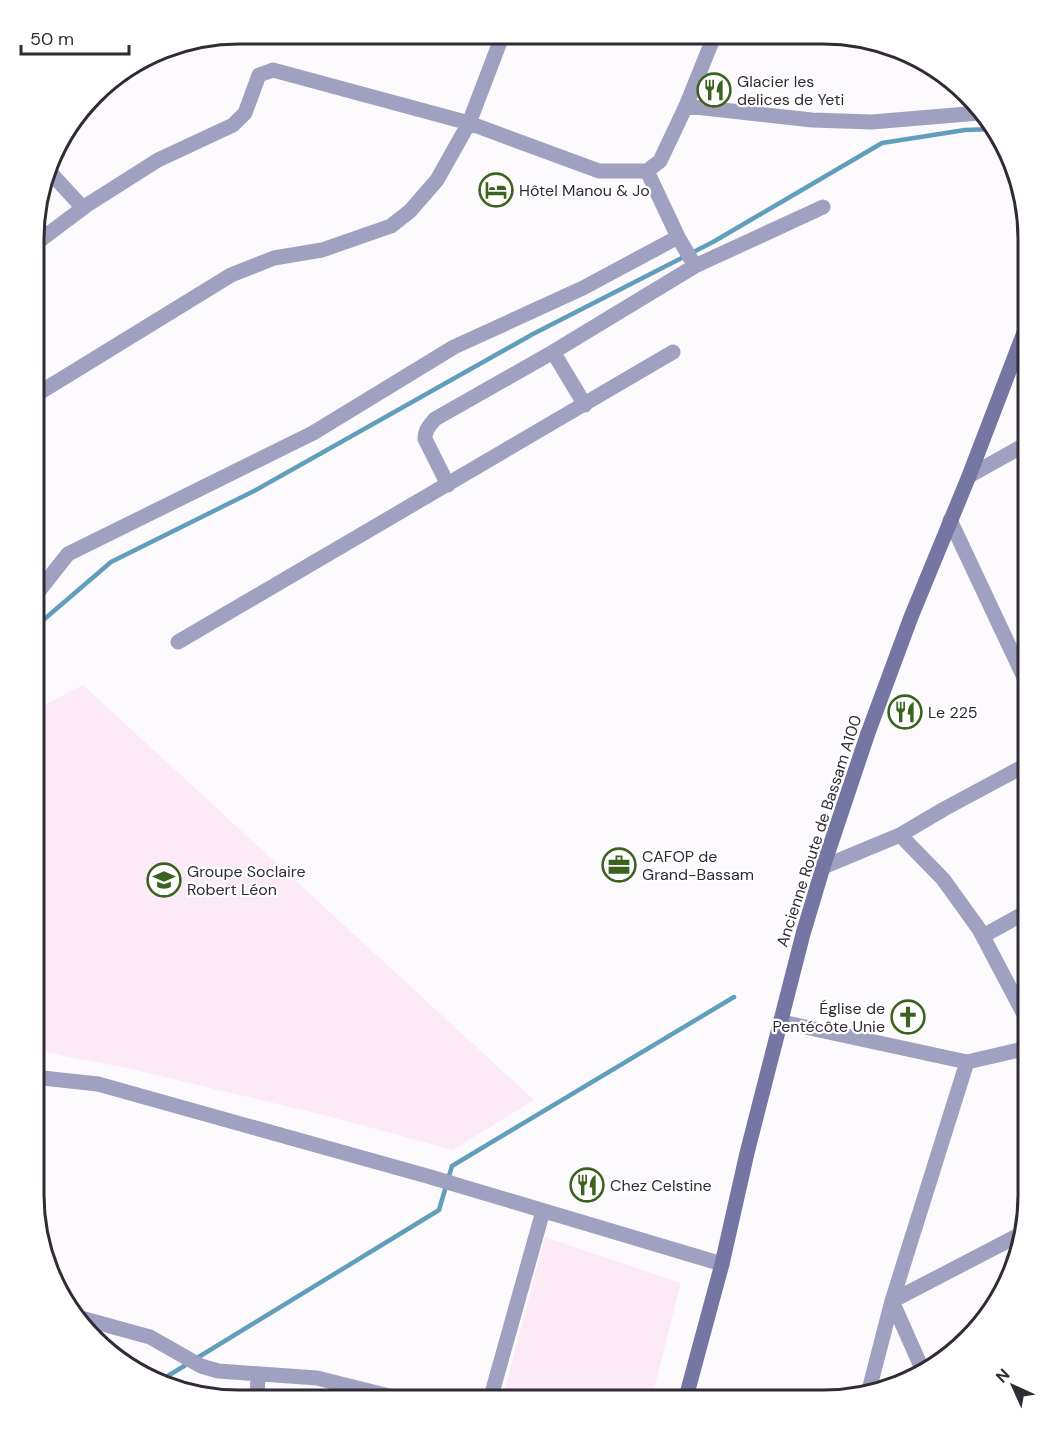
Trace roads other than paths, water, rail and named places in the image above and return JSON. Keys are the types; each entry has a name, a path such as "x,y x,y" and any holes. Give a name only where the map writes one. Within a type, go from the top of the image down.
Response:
{"main road":[{"name":"Ancienne Route de Bassam A100","path":"688,1390 722,1264 747,1153 803,934 823,867 868,733 911,617 1018,348"}],"street":[{"path":"44,390 231,276 274,258 322,250 391,226 410,211 437,180 469,123 499,44"},
{"path":"44,237 83,208 158,160 233,125 245,113 259,75 273,70 469,123 599,171 648,171 660,161 687,106 711,44"},
{"path":"687,106 812,120 872,122 971,114"},
{"path":"648,171 678,237 695,266"},
{"path":"54,176 83,208"},
{"path":"448,485 425,439 425,432 435,419 553,352 695,266 823,207"},
{"path":"44,584 68,554 313,433 454,347 583,288 678,237"},
{"path":"553,352 585,405"},
{"path":"178,642 674,352"},
{"path":"969,476 1018,449"},
{"path":"950,520 1018,664"},
{"path":"823,867 900,835 1017,770"},
{"path":"900,835 943,879 983,936 1017,1001"},
{"path":"983,936 1017,917"},
{"path":"782,1022 967,1062 1017,1050"},
{"path":"871,1384 892,1302 967,1062"},
{"path":"44,1078 98,1084 722,1264"},
{"path":"493,1390 543,1211"},
{"path":"892,1302 1013,1238"},
{"path":"892,1302 920,1364"},
{"path":"90,1320 150,1337 201,1366 218,1371 317,1378 365,1390"},
{"path":"257,1390 258,1374"}],"waterway":[{"path":"44,619 111,562 254,491 533,334 713,242 882,143 965,130 984,129"},
{"path":"197,1358 439,1210 452,1166 734,997"},
{"path":"166,1377 189,1363"}],"place":[{"name":"Glacier les delices de Yeti","path":"714,90"},
{"name":"Hôtel Manou & Jo","path":"496,190"},
{"name":"Le 225","path":"905,712"},
{"name":"CAFOP de Grand-Bassam","path":"619,865"},
{"name":"Groupe Soclaire Robert Léon","path":"164,880"},
{"name":"Église de Pentécôte Unie","path":"908,1017"},
{"name":"Chez Celstine","path":"587,1185"}]}
